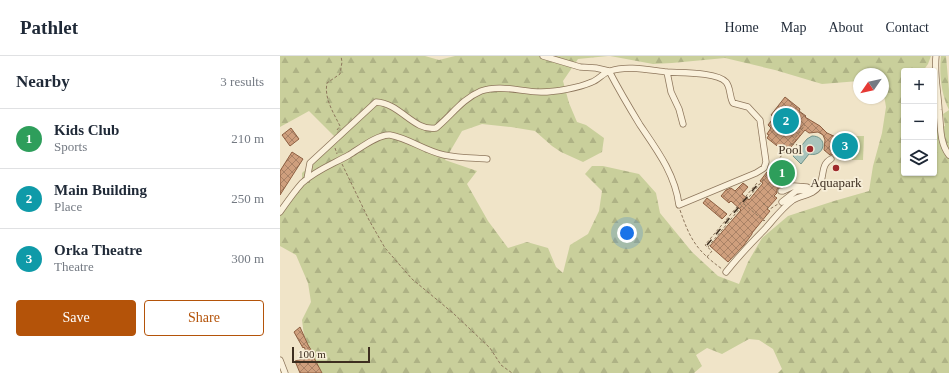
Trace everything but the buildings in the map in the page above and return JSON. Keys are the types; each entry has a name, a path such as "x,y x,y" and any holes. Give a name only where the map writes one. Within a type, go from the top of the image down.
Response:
{"street":[{"path":"543,56 580,67 609,71 630,68 716,76 726,82 730,89 733,103 748,107 760,120 766,162 764,168 756,173 679,205 676,189 665,162 626,103 609,71"},
{"path":"936,56 935,71 941,135 945,149 949,155"},
{"path":"307,179 310,163 376,102 388,104 422,127 430,129 436,128 466,100 481,91 501,88 542,92 558,90 576,87 592,82 609,71"},
{"path":"667,72 671,92 679,109 683,124"},
{"path":"280,212 291,196 315,172 350,155 368,142 388,135 403,138 414,144 444,155 487,159"},
{"path":"726,272 784,208 799,197 812,192 819,186 823,168 826,162 831,159"},
{"path":"781,191 794,186 814,186 820,183"},
{"path":"780,204 796,192 813,189 820,183"},
{"path":"280,360 285,373"}],"path":[{"path":"337,130 340,126 331,109 325,92 327,83 340,74 342,62 341,56"},
{"path":"708,247 760,185 805,125"},
{"path":"332,142 369,220 385,248 412,279 453,313 490,348 501,365 512,373"},
{"path":"791,144 799,145"},
{"path":"707,257 712,251 705,245 757,183 760,185"},
{"path":"763,203 770,209 780,204"},
{"path":"744,204 764,221 767,218"},
{"path":"679,205 687,231 697,247 726,272"}],"green space":[{"path":"280,56 425,56 439,60 455,56 608,56 578,59 563,81 569,103 577,122 586,125 604,138 602,152 583,162 561,152 535,131 482,124 462,131 445,160 477,171 467,184 488,221 508,248 527,242 548,248 556,267 563,273 570,245 588,234 599,211 602,191 585,174 592,166 603,166 639,174 656,193 660,213 692,252 718,276 739,284 748,262 762,238 788,216 869,191 873,166 882,133 886,104 889,104 889,68 853,68 853,81 822,84 775,70 725,58 653,64 610,56 931,56 925,68 901,68 901,176 937,176 937,129 945,126 943,114 949,110 949,373 778,373 782,369 773,349 759,340 749,339 722,354 707,348 696,355 702,366 694,373 322,373 315,362 304,336 302,320 311,302 308,283 296,255 280,246 280,212 302,183 302,173 339,141 309,111 280,127"},
{"path":"941,56 946,56 949,110 941,83"},
{"path":"853,136 864,136 863,160 852,160"}],"water":[{"name":"Pool","path":"812,136 821,139 823,146 819,153 809,154 801,164 793,156 807,139"}],"railway":[{"path":"707,245 758,184"}],"place":[{"name":"Main Building","path":"786,121"},
{"name":"Orka Theatre","path":"845,146"},
{"name":"Pool","path":"810,149"},
{"name":"Aquapark","path":"836,168"},
{"name":"Kids Club","path":"782,173"}]}
